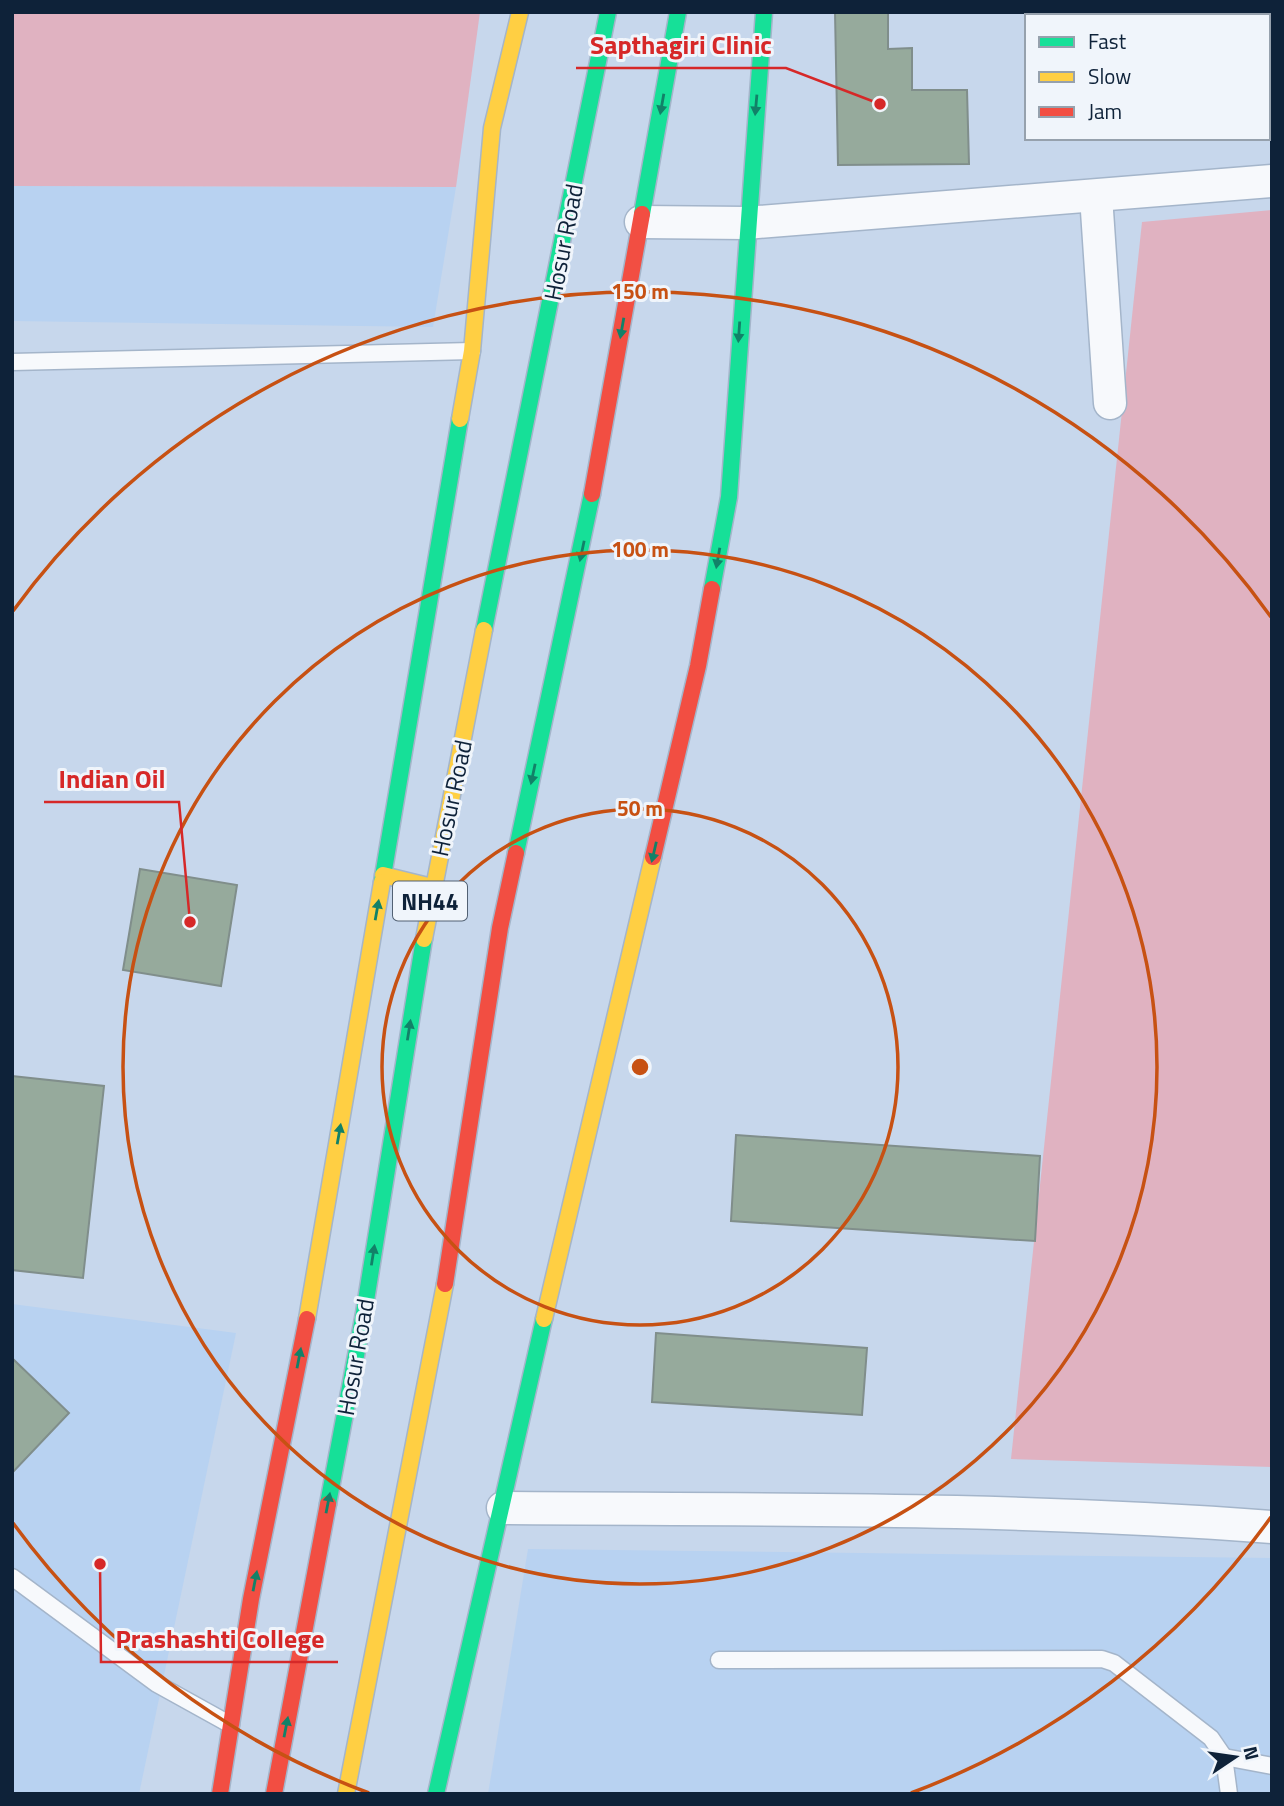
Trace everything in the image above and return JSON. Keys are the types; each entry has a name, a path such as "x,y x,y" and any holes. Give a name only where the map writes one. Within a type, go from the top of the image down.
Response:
{"main road":[{"path":"220,1794 251,1599 316,1274 472,351 492,128 520,12"},
{"name":"Hosur Road","path":"274,1794 364,1313 432,887 608,12"},
{"name":"NH44","path":"346,1794 444,1290 500,928 583,543 678,12"},
{"path":"436,1794 544,1318 698,666 729,497 746,223 764,12"},
{"path":"383,874 432,887"}],"street":[{"path":"641,222 746,223 1272,181"},
{"path":"1096,196 1110,403"},
{"path":"503,1508 906,1512 1195,1521 1272,1527"}],"lane":[{"path":"12,362 472,351"},
{"path":"12,1577 157,1684 231,1725"},
{"path":"719,1660 1101,1659 1114,1664 1211,1738 1224,1757 1229,1794"},
{"path":"1224,1757 1272,1766"}],"shaded area":[{"path":"12,12 480,12 456,187 12,186"},
{"path":"12,186 456,187 433,327 12,321"},
{"path":"1272,210 1272,1467 1011,1459 1142,222"},
{"path":"12,1304 236,1333 139,1794 12,1794"},
{"path":"528,1549 1272,1558 1272,1794 488,1794"}],"building":[{"path":"835,12 888,12 888,49 912,48 912,90 967,90 969,164 838,165"},
{"path":"140,869 237,885 221,986 123,970"},
{"path":"12,1076 104,1086 83,1278 12,1270"},
{"path":"736,1135 1040,1156 1035,1241 731,1221"},
{"path":"656,1333 867,1348 862,1415 652,1402"},
{"path":"12,1358 69,1413 12,1473"}],"traffic: fast":[{"path":"484,630 608,12"},
{"path":"642,214 678,12"},
{"path":"712,589 729,497 764,12"},
{"path":"382,882 460,419"},
{"path":"516,853 592,494"},
{"path":"328,1504 364,1313 424,939"},
{"path":"436,1794 544,1319"}],"traffic: slow":[{"path":"460,419 472,351 492,128 520,12"},
{"path":"424,939 484,630"},
{"path":"544,1319 653,857"},
{"path":"383,875 432,887"},
{"path":"307,1319 382,882"},
{"path":"346,1794 445,1284"}],"traffic: jam":[{"path":"592,494 642,214"},
{"path":"653,857 698,666 712,589"},
{"path":"445,1284 500,928 516,853"},
{"path":"220,1794 251,1599 307,1319"},
{"path":"274,1794 328,1504"}],"place":[{"name":"Sapthagiri Clinic","path":"880,104"},
{"name":"Indian Oil","path":"190,922"},
{"name":"Prashashti College","path":"100,1564"}]}
